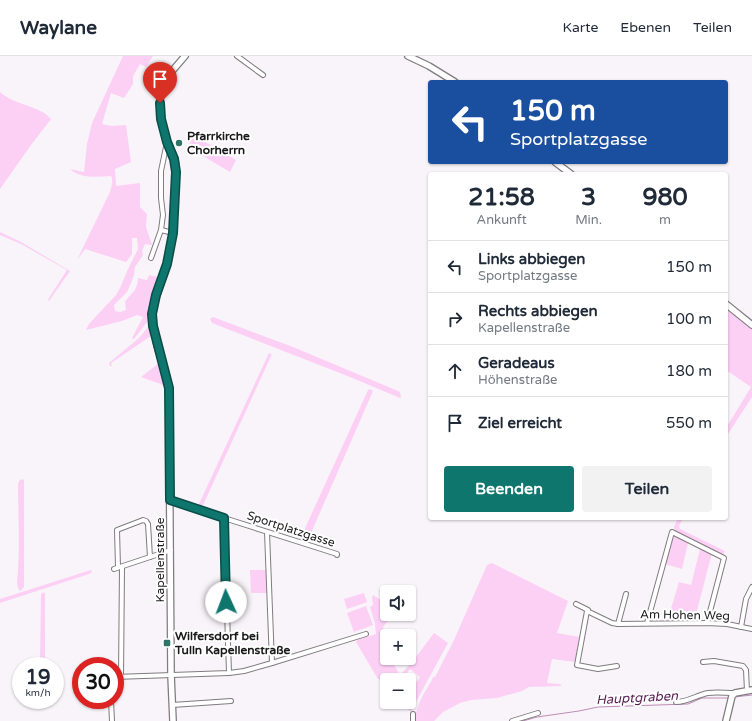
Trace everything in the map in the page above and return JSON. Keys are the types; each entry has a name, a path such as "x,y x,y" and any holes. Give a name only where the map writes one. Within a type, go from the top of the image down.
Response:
{"street":[{"name":"Kapellenstraße","path":"173,721 171,675 169,398 167,378 154,333 152,314 156,295 167,264 173,233 176,165 167,142 160,115 161,90 167,77 185,56"},
{"path":"237,56 263,75"},
{"path":"408,56 429,66 452,80"},
{"path":"151,258 161,230 163,215 161,198 161,171 167,142"},
{"path":"558,164 568,172"},
{"path":"161,230 173,233"},
{"path":"728,306 752,325"},
{"name":"Sportplatzgasse","path":"170,500 337,555"},
{"path":"224,518 229,673"},
{"path":"120,657 117,530 143,520 146,521 148,524 150,557"},
{"path":"267,532 272,664"},
{"path":"646,623 672,532 724,558 707,623"},
{"path":"118,568 171,550"},
{"path":"741,626 746,599 752,587"},
{"name":"Am Hohen Weg","path":"618,624 626,594"},
{"name":"Am Hohen Weg","path":"576,604 612,623 625,625 646,623 707,623 741,626 752,629"},
{"path":"587,611 577,665 598,669 617,666"},
{"path":"124,677 229,673 244,671 272,664 366,634"},
{"path":"676,702 683,702 709,693 732,696 750,691 746,670 743,666 714,661 703,662"},
{"path":"726,721 732,696"},
{"path":"172,705 231,701"},
{"path":"111,709 112,721"},
{"path":"512,721 538,713"},
{"path":"413,714 413,721"}],"shaded area":[{"path":"123,56 153,56 146,67 140,64 133,76 133,84 124,98 111,93 102,124 112,126 126,125 131,162 115,169 116,186 140,183 140,207 147,214 146,227 152,245 145,244 142,251 143,255 135,267 134,275 127,292 114,305 115,311 120,312 126,310 125,302 135,289 138,278 147,280 149,275 158,277 147,322 134,339 132,338 143,317 137,315 122,321 86,330 89,324 116,295 120,288 138,249 137,238 132,238 132,254 126,262 85,249 77,260 110,192 112,180 111,176 84,176 70,169 84,172 87,144 92,123"},
{"path":"0,92 12,100 41,111 51,119 0,189"},
{"path":"193,135 236,160 230,172 188,147"},
{"path":"0,232 21,242 70,271 49,301 49,298 67,270 21,244 0,235"},
{"path":"728,311 752,329 752,397 728,434 728,425 751,387 728,371"},
{"path":"213,317 293,347 398,391 400,392 401,397 400,398 212,323 210,319"},
{"path":"149,326 151,336 111,363 112,366 110,366 109,363 139,338"},
{"path":"269,353 272,355 204,503 202,507 199,508 198,506"},
{"path":"159,363 166,386 141,377"},
{"path":"370,389 373,391 308,540 306,541 302,538 302,535 368,390"},
{"path":"22,479 24,480 24,587 20,591 17,583 19,548 18,484"},
{"path":"677,520 682,520 679,526 680,529 725,551 723,555 675,531 674,527"},
{"path":"675,536 688,543 682,569 665,564 672,539"},
{"path":"700,549 712,553 694,622 667,622 679,582 691,585"},
{"path":"492,563 568,601 557,633 579,637 575,662 552,659 547,683 560,684 562,686 529,687 522,691 497,698 471,700 460,703 443,712 434,721 415,721 421,699 433,677 435,677 454,640 487,565"},
{"path":"91,570 92,572 89,574 0,603 0,599"},
{"path":"250,570 267,570 267,593 251,593"},
{"path":"44,592 45,594 45,657 40,657 41,594"},
{"path":"364,593 367,602 347,609 344,599"},
{"path":"373,595 380,600 380,621 388,621 383,627 384,629 380,629 380,665 394,665 399,673 380,673 380,679 378,679 356,642 357,640 376,634 375,623 370,607 373,605"},
{"path":"366,606 373,625 354,632 347,613"},
{"path":"434,633 448,643 416,702 416,683 420,677 410,669 407,673 402,673 409,665 416,665 416,657"}],"waterway":[{"name":"Hauptgraben","path":"734,697 752,695"},
{"name":"Hauptgraben","path":"523,721 537,717 598,707 688,704 702,698 729,698"}],"place":[{"name":"Pfarrkirche Chorherrn","path":"179,143"},
{"name":"Wilfersdorf bei Tulln Kapellenstraße","path":"167,643"}],"route":[{"path":"160,103 161,119 167,142 176,165 173,233 167,264 156,295 152,314 157,345 169,388 170,500 224,518 226,602"}]}
